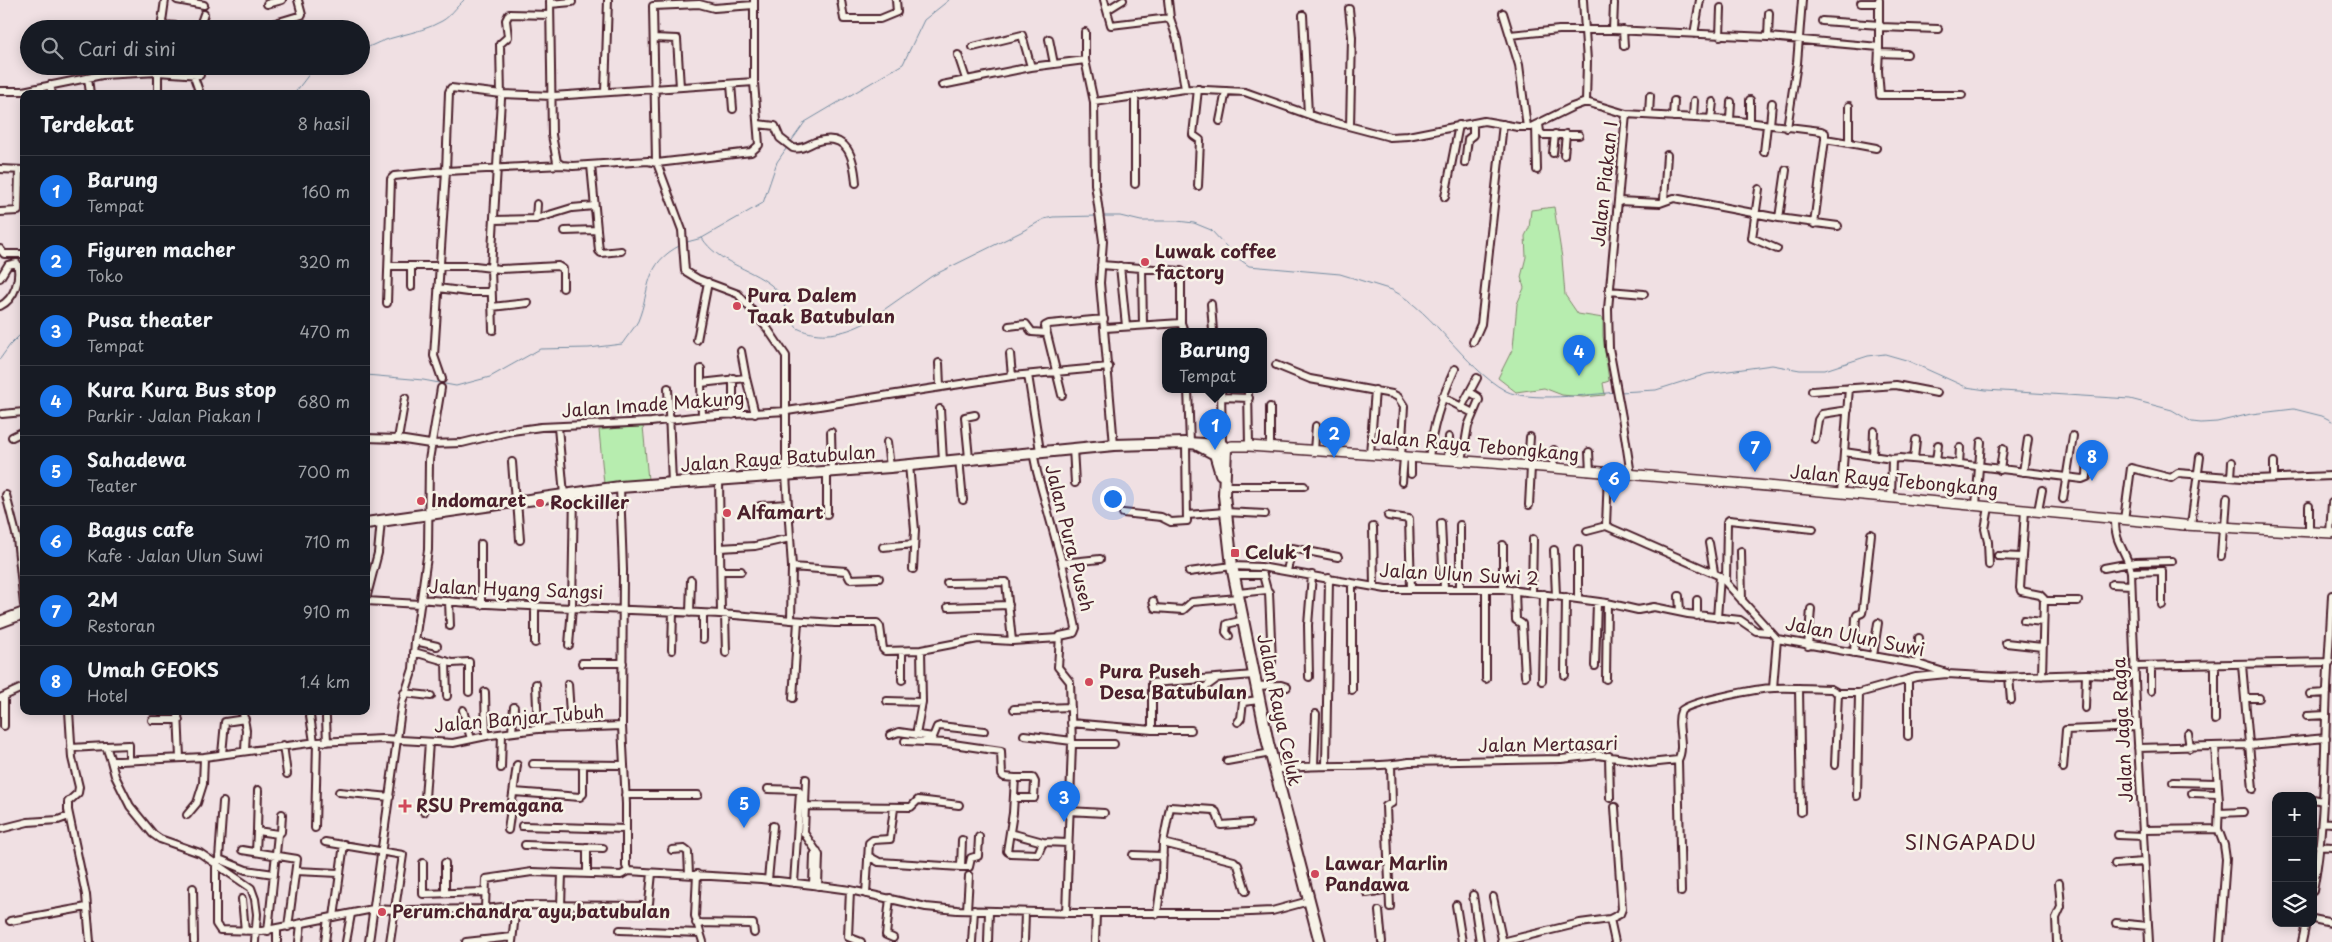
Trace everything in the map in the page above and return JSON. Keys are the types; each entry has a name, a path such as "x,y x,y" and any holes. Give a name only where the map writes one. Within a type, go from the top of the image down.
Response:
{"highway":[{"name":"Jalan Raya Batubulan","path":"1190,443 1215,454"},
{"name":"Jalan Raya Batubulan","path":"370,522 620,487 890,467 1037,451 1114,445 1190,443 1224,447"},
{"name":"Jalan Raya Celuk","path":"1224,447 1223,484 1225,512 1233,571 1271,753 1320,942"},
{"name":"Jalan Raya Celuk","path":"1215,454 1223,484"},
{"path":"0,622 20,614"}],"main road":[{"name":"Jalan Raya Tebongkang","path":"1215,454 1224,447 1249,446 1462,460 1841,492 2120,519 2331,533"}],"street":[{"path":"163,20 164,0"},
{"path":"177,0 204,5"},
{"path":"267,4 282,0"},
{"path":"285,20 302,15 298,0"},
{"path":"605,92 608,0"},
{"path":"841,0 844,19 876,20 897,12 896,0"},
{"path":"1104,0 1112,25 1170,18"},
{"path":"1107,10 1123,0"},
{"path":"1168,0 1170,18 1177,39 1185,89"},
{"path":"1583,0 1586,29 1586,102"},
{"path":"1694,34 1700,0"},
{"path":"1787,128 1796,70 1802,0"},
{"path":"1861,3 1879,1 1880,95 1962,95"},
{"path":"562,165 557,162 555,157 552,135 553,96 550,2 572,2"},
{"path":"387,303 391,177 446,171 591,165 648,160 656,163 755,150 760,142 754,82 754,3 714,8 699,4 654,5 656,163 682,232 686,272 738,294 783,349 788,365 786,475 794,620 793,698"},
{"path":"1613,30 1614,3"},
{"path":"1720,36 1721,8"},
{"path":"1349,9 1352,37 1350,126"},
{"path":"494,330 491,268 502,94 500,44 508,36 507,16 511,13 550,15"},
{"path":"1503,13 1519,65 1527,127"},
{"path":"1768,38 1770,13"},
{"path":"203,20 204,14"},
{"path":"1303,14 1308,114"},
{"path":"1822,21 1938,28"},
{"path":"1510,35 1586,29 1623,30 1798,40 1908,54"},
{"path":"1623,30 1624,46"},
{"path":"1085,32 1085,60 1094,102 1095,184 1103,242 1101,265 1114,445"},
{"path":"973,47 1022,35 1031,67"},
{"path":"654,38 676,39 680,87"},
{"path":"1049,39 1054,64"},
{"path":"958,56 966,79"},
{"path":"942,85 1031,67 1085,60"},
{"path":"31,90 106,75"},
{"path":"158,90 159,75"},
{"path":"193,75 199,90"},
{"path":"88,78 90,90"},
{"path":"442,380 434,356 450,89 553,96 754,82"},
{"path":"731,84 733,109"},
{"path":"50,85 51,90"},
{"name":"Jalan Piakan I","path":"1094,102 1185,89 1249,92 1308,114 1379,135 1403,137 1484,121 1527,127 1586,102 1626,114 1609,291 1608,337 1631,475"},
{"path":"1198,89 1193,135 1200,140 1198,186"},
{"path":"1220,121 1226,90"},
{"path":"0,91 20,92"},
{"path":"1135,96 1135,184"},
{"path":"1650,96 1650,114"},
{"path":"1750,100 1750,122"},
{"path":"1673,117 1674,101"},
{"path":"1693,118 1694,102"},
{"path":"1711,119 1713,102"},
{"path":"1730,120 1731,102"},
{"path":"1764,152 1772,103"},
{"path":"1849,106 1849,143"},
{"path":"1626,114 1730,120 1823,131 1825,138 1814,224"},
{"path":"1465,163 1468,139 1473,135 1473,123"},
{"path":"758,124 775,126 780,138 793,148 798,149 822,140 836,141 848,148 852,153 856,183"},
{"path":"1473,342 1481,324 1485,297 1503,124"},
{"path":"1537,124 1542,134 1579,135"},
{"path":"1537,124 1537,170"},
{"path":"1445,197 1459,125"},
{"path":"1553,153 1554,134"},
{"path":"1564,155 1566,134"},
{"path":"1825,138 1876,148"},
{"path":"1664,200 1667,155"},
{"path":"546,166 555,157"},
{"path":"591,165 599,251 602,253 621,251"},
{"path":"0,169 20,170"},
{"path":"1779,218 1786,170"},
{"path":"1759,189 1752,238 1777,249"},
{"path":"0,212 16,212 19,210 20,190"},
{"path":"1618,201 1660,203 1664,200 1675,198 1755,214 1838,226"},
{"path":"536,220 537,204"},
{"path":"494,220 536,220 572,208 594,206"},
{"path":"566,231 596,230"},
{"path":"0,249 3,254 20,254"},
{"path":"0,278 8,265 17,263 17,280 14,292 0,306"},
{"path":"389,266 440,265 491,268 561,266 563,288"},
{"path":"1101,265 1182,272 1181,323 1183,328"},
{"path":"411,266 411,286"},
{"path":"1120,266 1126,326"},
{"path":"1142,268 1143,325"},
{"path":"697,340 708,282"},
{"path":"438,288 468,292 491,292"},
{"path":"1609,291 1644,294"},
{"path":"492,307 528,303"},
{"path":"1211,304 1213,328"},
{"path":"1062,395 1045,326 1049,324 1104,319"},
{"path":"1105,328 1181,323"},
{"path":"1009,326 1026,324 1032,332 1046,333"},
{"path":"741,351 755,414"},
{"path":"1010,354 1012,376"},
{"path":"939,363 940,386"},
{"path":"1276,365 1310,380 1392,394 1403,403 1405,457 1402,482"},
{"name":"Jalan Imade Makung","path":"370,438 398,439 430,444 462,443 522,429 786,412 940,386 1012,376 1109,367"},
{"path":"701,369 702,416"},
{"path":"1429,459 1432,431 1442,397 1455,369"},
{"name":"Jalan Pura Puseh","path":"1028,375 1037,451 1037,472 1062,563 1076,628 1076,632 1062,634 1059,638"},
{"path":"733,378 733,415"},
{"path":"701,383 746,378"},
{"path":"1461,408 1477,378"},
{"path":"1812,391 1896,385 1937,393"},
{"path":"370,600 421,601 430,513 428,476 430,444 439,408 441,388"},
{"path":"668,388 672,483"},
{"path":"1841,492 1849,388"},
{"path":"1370,454 1375,390"},
{"path":"1462,460 1468,426 1479,398 1470,392"},
{"path":"1123,513 1161,517 1173,522 1186,521 1188,515 1190,443 1188,393"},
{"path":"1222,393 1224,447"},
{"path":"1248,393 1249,446"},
{"path":"1222,397 1249,398"},
{"path":"1442,397 1473,413"},
{"path":"398,439 405,398"},
{"path":"1270,407 1270,448"},
{"path":"940,409 943,461"},
{"path":"1814,439 1818,420 1822,414 1848,410"},
{"path":"2,414 20,412"},
{"path":"963,500 965,417 975,415"},
{"path":"1314,450 1316,426"},
{"path":"558,427 569,494 572,607 569,645"},
{"path":"12,437 20,432"},
{"path":"827,514 831,432"},
{"path":"1873,456 1874,432"},
{"path":"2063,499 2073,436"},
{"path":"1448,460 1449,437"},
{"path":"1529,504 1530,437"},
{"path":"2023,472 2028,439"},
{"path":"1914,459 1916,440"},
{"path":"887,442 890,467"},
{"path":"1976,505 1981,442"},
{"path":"1936,461 1938,445"},
{"path":"1073,448 1075,483"},
{"path":"1959,464 1960,448"},
{"path":"2000,470 2003,449"},
{"path":"1553,468 1554,450"},
{"path":"1844,452 1892,459 1936,461 2067,478 2086,478 2088,450"},
{"path":"1589,452 1590,472"},
{"path":"1405,457 1411,474"},
{"path":"2192,525 2200,457"},
{"path":"1891,497 1892,459"},
{"path":"512,462 520,540"},
{"path":"2231,477 2232,462"},
{"path":"2274,462 2274,478"},
{"path":"908,465 914,544 913,569"},
{"name":"Jalan Jaga Raga","path":"2149,942 2130,569 2117,540 2131,468 2171,478 2178,473 2198,474"},
{"path":"1587,531 1606,526 1608,473"},
{"path":"2198,474 2274,478 2332,476"},
{"path":"719,480 720,548 726,652"},
{"path":"1223,484 1304,486"},
{"path":"620,487 623,610 622,726 626,795 626,866 628,871"},
{"path":"2038,511 2042,490"},
{"path":"6,495 16,538 20,572"},
{"path":"2221,556 2227,498"},
{"path":"2331,533 2332,503"},
{"path":"760,506 787,504"},
{"path":"2309,506 2309,532"},
{"path":"1989,507 1985,529 1988,542 1989,565"},
{"path":"2025,510 2020,590 2042,596 2044,601 2042,676"},
{"path":"1188,515 1225,512 1265,514"},
{"path":"1388,516 1409,519 1411,588"},
{"path":"370,575 378,553 381,520"},
{"path":"1726,582 1727,522 1729,520 1813,529"},
{"path":"1441,523 1444,588"},
{"path":"1460,525 1460,588"},
{"name":"Jalan Ulun Suwi","path":"1606,526 1714,572 1726,582 1768,632 1777,639 1918,664 1938,669 1948,674"},
{"path":"1373,527 1374,586"},
{"path":"1854,653 1857,616 1862,613 1863,608 1871,534"},
{"path":"720,548 748,546 790,538"},
{"path":"1532,592 1533,539"},
{"path":"1709,542 1714,572"},
{"path":"481,544 481,605"},
{"path":"884,547 914,544"},
{"path":"1502,545 1503,589"},
{"path":"1287,571 1292,548 1338,557"},
{"path":"1578,549 1578,599"},
{"path":"1554,550 1556,595"},
{"path":"1740,551 1742,601"},
{"path":"1998,556 2021,557"},
{"path":"1062,563 1100,559"},
{"path":"2130,569 2172,561"},
{"path":"792,567 846,571 851,579 879,578"},
{"name":"Jalan Ulun Suwi 2","path":"1233,571 1261,567 1329,578 1352,584 1398,590 1411,588 1515,590 1607,603 1638,610 1654,607 1697,616 1740,620 1756,631 1768,632"},
{"path":"2104,568 2162,571 2162,605"},
{"path":"721,570 741,571"},
{"path":"1189,572 1233,571 1263,575 1269,592 1272,662"},
{"path":"1309,677 1308,626 1312,575"},
{"path":"1717,618 1720,576"},
{"path":"1326,765 1329,578"},
{"path":"690,613 691,580"},
{"path":"947,583 1004,581 1007,584 1012,641"},
{"path":"1352,584 1352,690"},
{"path":"2112,584 2131,585"},
{"path":"1486,589 1486,679"},
{"path":"1153,601 1155,608 1159,610 1183,610 1192,602 1267,590"},
{"path":"1515,590 1516,621 1522,624 1525,676"},
{"path":"1542,681 1544,594"},
{"path":"2332,595 2326,716 2328,743 2322,822 2317,848 2332,847"},
{"path":"1679,596 1680,612"},
{"path":"1565,676 1566,597"},
{"path":"1697,600 1697,616"},
{"name":"Jalan Hyang Sangsi","path":"369,942 404,693 412,676 421,601 449,601 481,605 673,611 794,620 877,623 880,627 884,650 902,652"},
{"path":"449,601 450,626"},
{"path":"2044,601 2078,601"},
{"path":"1595,666 1597,602"},
{"path":"1606,679 1607,603"},
{"path":"948,607 1009,605"},
{"path":"535,607 535,643"},
{"path":"1808,646 1811,609"},
{"path":"672,650 673,611"},
{"path":"703,614 703,639"},
{"path":"2024,620 2044,622"},
{"path":"1229,636 1226,632 1227,624 1240,621"},
{"path":"1873,656 1878,623"},
{"path":"902,680 902,652 973,640 1012,641 1059,638 1058,667 1070,682 1072,742 1066,913"},
{"path":"1918,664 1919,638"},
{"path":"1773,688 1777,639"},
{"path":"415,641 437,646"},
{"path":"2006,643 2042,647"},
{"path":"916,735 922,702 921,650"},
{"path":"414,652 446,661 468,662 469,692"},
{"path":"446,661 447,696"},
{"path":"2134,666 2330,662"},
{"path":"582,663 623,663"},
{"path":"2242,664 2253,789"},
{"path":"2215,665 2215,720"},
{"path":"2151,667 2151,692"},
{"path":"1681,892 1678,760 1681,753 1680,714 1685,708 1711,699 1773,688 1831,689 1838,692 1859,693 1908,679 1948,674 2009,677 2086,674 2135,676"},
{"path":"2085,708 2086,674"},
{"path":"2009,677 2011,700"},
{"path":"1908,679 1908,736"},
{"path":"1196,694 1214,680 1255,680 1287,687"},
{"path":"1152,730 1152,683 1255,680"},
{"path":"536,684 538,729"},
{"path":"568,684 571,728"},
{"path":"1799,688 1801,812"},
{"path":"4,726 2,698 20,689"},
{"path":"485,692 486,736"},
{"path":"1835,765 1838,692"},
{"path":"404,693 431,696"},
{"path":"1857,796 1859,693"},
{"path":"2310,694 2327,693"},
{"path":"2245,698 2259,698"},
{"path":"1238,722 1241,718 1242,702 1259,700"},
{"path":"887,701 922,702"},
{"path":"512,732 514,707"},
{"path":"1014,709 1071,707"},
{"path":"463,710 471,739"},
{"path":"1314,765 1316,714"},
{"path":"69,715 71,748 79,787 78,793 68,802 69,816 87,907 90,942"},
{"path":"178,715 180,758"},
{"path":"222,754 225,722 244,716 245,751"},
{"path":"310,716 316,742 315,828"},
{"path":"2307,716 2326,716"},
{"path":"326,718 327,742"},
{"path":"152,720 178,720"},
{"path":"1071,724 1152,730 1190,730"},
{"name":"Jalan Banjar Tubuh","path":"111,761 204,756 316,742 398,740 453,743 486,736 538,729 622,726"},
{"path":"890,735 900,732 935,737 937,727 940,726 984,730"},
{"path":"2063,768 2066,730 2137,727"},
{"path":"501,768 502,734"},
{"path":"2188,734 2190,748"},
{"path":"1024,735 1072,742 1114,744"},
{"path":"424,812 429,742"},
{"path":"905,742 946,743 998,750 1002,755 1003,776 1030,778 1035,782 1034,798 1014,798"},
{"path":"2138,748 2328,743"},
{"path":"71,748 129,745 130,760"},
{"path":"106,746 115,776 130,806 148,829 160,838 218,862 245,882 252,890 256,907 255,942"},
{"path":"282,746 287,774"},
{"path":"2215,747 2219,813 2218,829 2224,845 2226,859 2220,942"},
{"path":"1226,761 1271,753"},
{"path":"187,815 197,803 203,784 204,756"},
{"path":"1609,756 1610,798"},
{"name":"Jalan Mertasari","path":"1275,770 1314,765 1391,765 1409,762 1438,763 1609,756 1649,763 1678,760"},
{"path":"533,764 624,765"},
{"path":"508,830 517,765"},
{"path":"514,792 580,796 583,794 583,765"},
{"path":"1390,908 1386,806 1392,803 1391,765"},
{"path":"1015,778 1007,850 1010,853 1038,854 1043,842"},
{"path":"806,779 804,833 819,855 815,885"},
{"path":"2173,782 2217,783"},
{"path":"768,789 798,790 800,792 794,883"},
{"path":"256,852 258,790"},
{"path":"339,792 390,797"},
{"path":"2192,793 2218,794"},
{"path":"626,795 698,795"},
{"path":"2317,799 2323,800"},
{"path":"806,806 894,808 912,807 914,802 918,800 959,805"},
{"path":"222,802 218,862 218,928 256,932 373,909 395,910"},
{"path":"1157,914 1163,842 1170,807 1213,810 1216,812 1221,825 1249,823"},
{"path":"866,894 870,841 890,839 894,808"},
{"path":"1493,896 1501,942 1610,919 1620,914 1622,910 1615,808"},
{"path":"1069,811 1104,813"},
{"path":"2219,813 2243,812"},
{"path":"268,930 278,834 281,832 282,814"},
{"path":"0,829 28,822 58,820 69,816"},
{"path":"2322,822 2332,823"},
{"path":"522,826 626,829"},
{"path":"768,880 774,826"},
{"path":"2118,835 2218,829"},
{"path":"257,831 278,834"},
{"path":"1010,833 1043,842 1068,844"},
{"path":"868,856 879,862 969,867 971,858 977,856 979,837"},
{"path":"961,867 962,840"},
{"path":"325,842 344,844 381,853 403,855 390,942"},
{"path":"1163,842 1234,861 1238,865 1246,891"},
{"path":"325,942 344,844"},
{"path":"525,845 603,848"},
{"path":"587,847 587,874"},
{"path":"672,850 684,849 688,852 689,874"},
{"path":"242,850 296,858 288,927"},
{"path":"1133,855 1163,856"},
{"path":"218,862 246,870 274,874"},
{"path":"2115,864 2144,862"},
{"path":"445,863 445,893"},
{"path":"423,864 424,894 484,892"},
{"path":"296,871 339,873"},
{"path":"485,909 484,892 486,879 532,872 620,875 628,871 697,874 815,885 850,890 926,907 989,911 1157,914 1261,912 1309,901"},
{"path":"561,906 562,873"},
{"path":"408,910 485,909 516,905 624,907 649,905 652,873"},
{"path":"697,874 695,913 696,923 703,942"},
{"path":"969,876 972,942"},
{"path":"2057,942 2056,918 2061,906 2059,883"},
{"path":"193,888 194,942"},
{"path":"1367,893 1389,888"},
{"path":"850,890 848,937 861,942"},
{"path":"1473,895 1480,942"},
{"path":"242,898 245,931"},
{"path":"890,898 886,935 893,938"},
{"path":"466,942 512,939 516,905"},
{"path":"1456,905 1462,942"},
{"path":"10,921 87,907"},
{"path":"988,942 989,911"},
{"path":"1379,911 1382,942"},
{"path":"1024,942 1025,912"},
{"path":"1095,942 1096,913"},
{"path":"346,942 351,914"},
{"path":"1610,919 1615,942"},
{"path":"2317,920 2332,923"},
{"path":"696,923 753,924 754,932"},
{"path":"2116,923 2148,926"},
{"path":"299,942 301,924"},
{"path":"2302,942 2305,927"},
{"path":"277,929 277,942"},
{"path":"620,930 700,932"}],"green space":[{"path":"1554,207 1562,258 1565,295 1578,314 1603,318 1603,336 1609,381 1603,383 1605,395 1583,397 1562,395 1544,388 1516,392 1498,378 1513,348 1517,304 1524,288 1521,277 1526,257 1525,236 1529,228 1531,210"},
{"path":"643,426 648,480 604,484 599,430"}],"waterway":[{"path":"370,46 432,26 448,17 464,0"},
{"path":"790,143 805,122 903,64 924,20 949,0"},
{"path":"297,90 308,75"},
{"path":"687,242 702,238 763,203 777,162 788,146"},
{"path":"702,238 716,253 776,289 797,328 814,333 831,334 849,330 865,323 932,276 1044,219 1098,216"},
{"path":"1102,216 1120,216 1141,221 1194,223 1211,230 1235,256 1249,266 1340,274 1392,290 1400,294 1422,312 1476,368 1506,391 1544,397 1616,392"},
{"path":"370,375 423,380 456,386 490,377 540,349 589,348 622,344 638,321 654,269 660,260 681,245"},
{"path":"0,359 20,335"},
{"path":"1620,392 1656,390 1707,374 1772,365 1800,370 1825,370 1868,356 1885,354 1906,360 1966,387 1986,390 2130,399 2172,410 2192,422 2217,422 2251,414 2294,409 2322,416 2332,421"}],"place":[{"name":"Luwak coffee factory","path":"1145,262"},
{"name":"Pura Dalem Taak Batubulan","path":"737,306"},
{"name":"Kura Kura Bus stop","path":"1579,376"},
{"name":"Barung","path":"1215,450"},
{"name":"Figuren macher","path":"1334,458"},
{"name":"2M","path":"1755,472"},
{"name":"Umah GEOKS","path":"2092,481"},
{"name":"Indomaret","path":"421,501"},
{"name":"Rockiller","path":"540,503"},
{"name":"Bagus cafe","path":"1614,503"},
{"name":"Alfamart","path":"727,513"},
{"name":"Celuk 1","path":"1235,553"},
{"name":"Pura Puseh Desa Batubulan","path":"1089,682"},
{"name":"RSU Premagana","path":"405,806"},
{"name":"Pusa theater","path":"1064,822"},
{"name":"Sahadewa","path":"744,828"},
{"name":"Lawar Marlin Pandawa","path":"1315,874"},
{"name":"Perum.chandra ayu,batubulan","path":"382,912"}],"district":[{"name":"SINGAPADU","path":"1971,843"}]}
